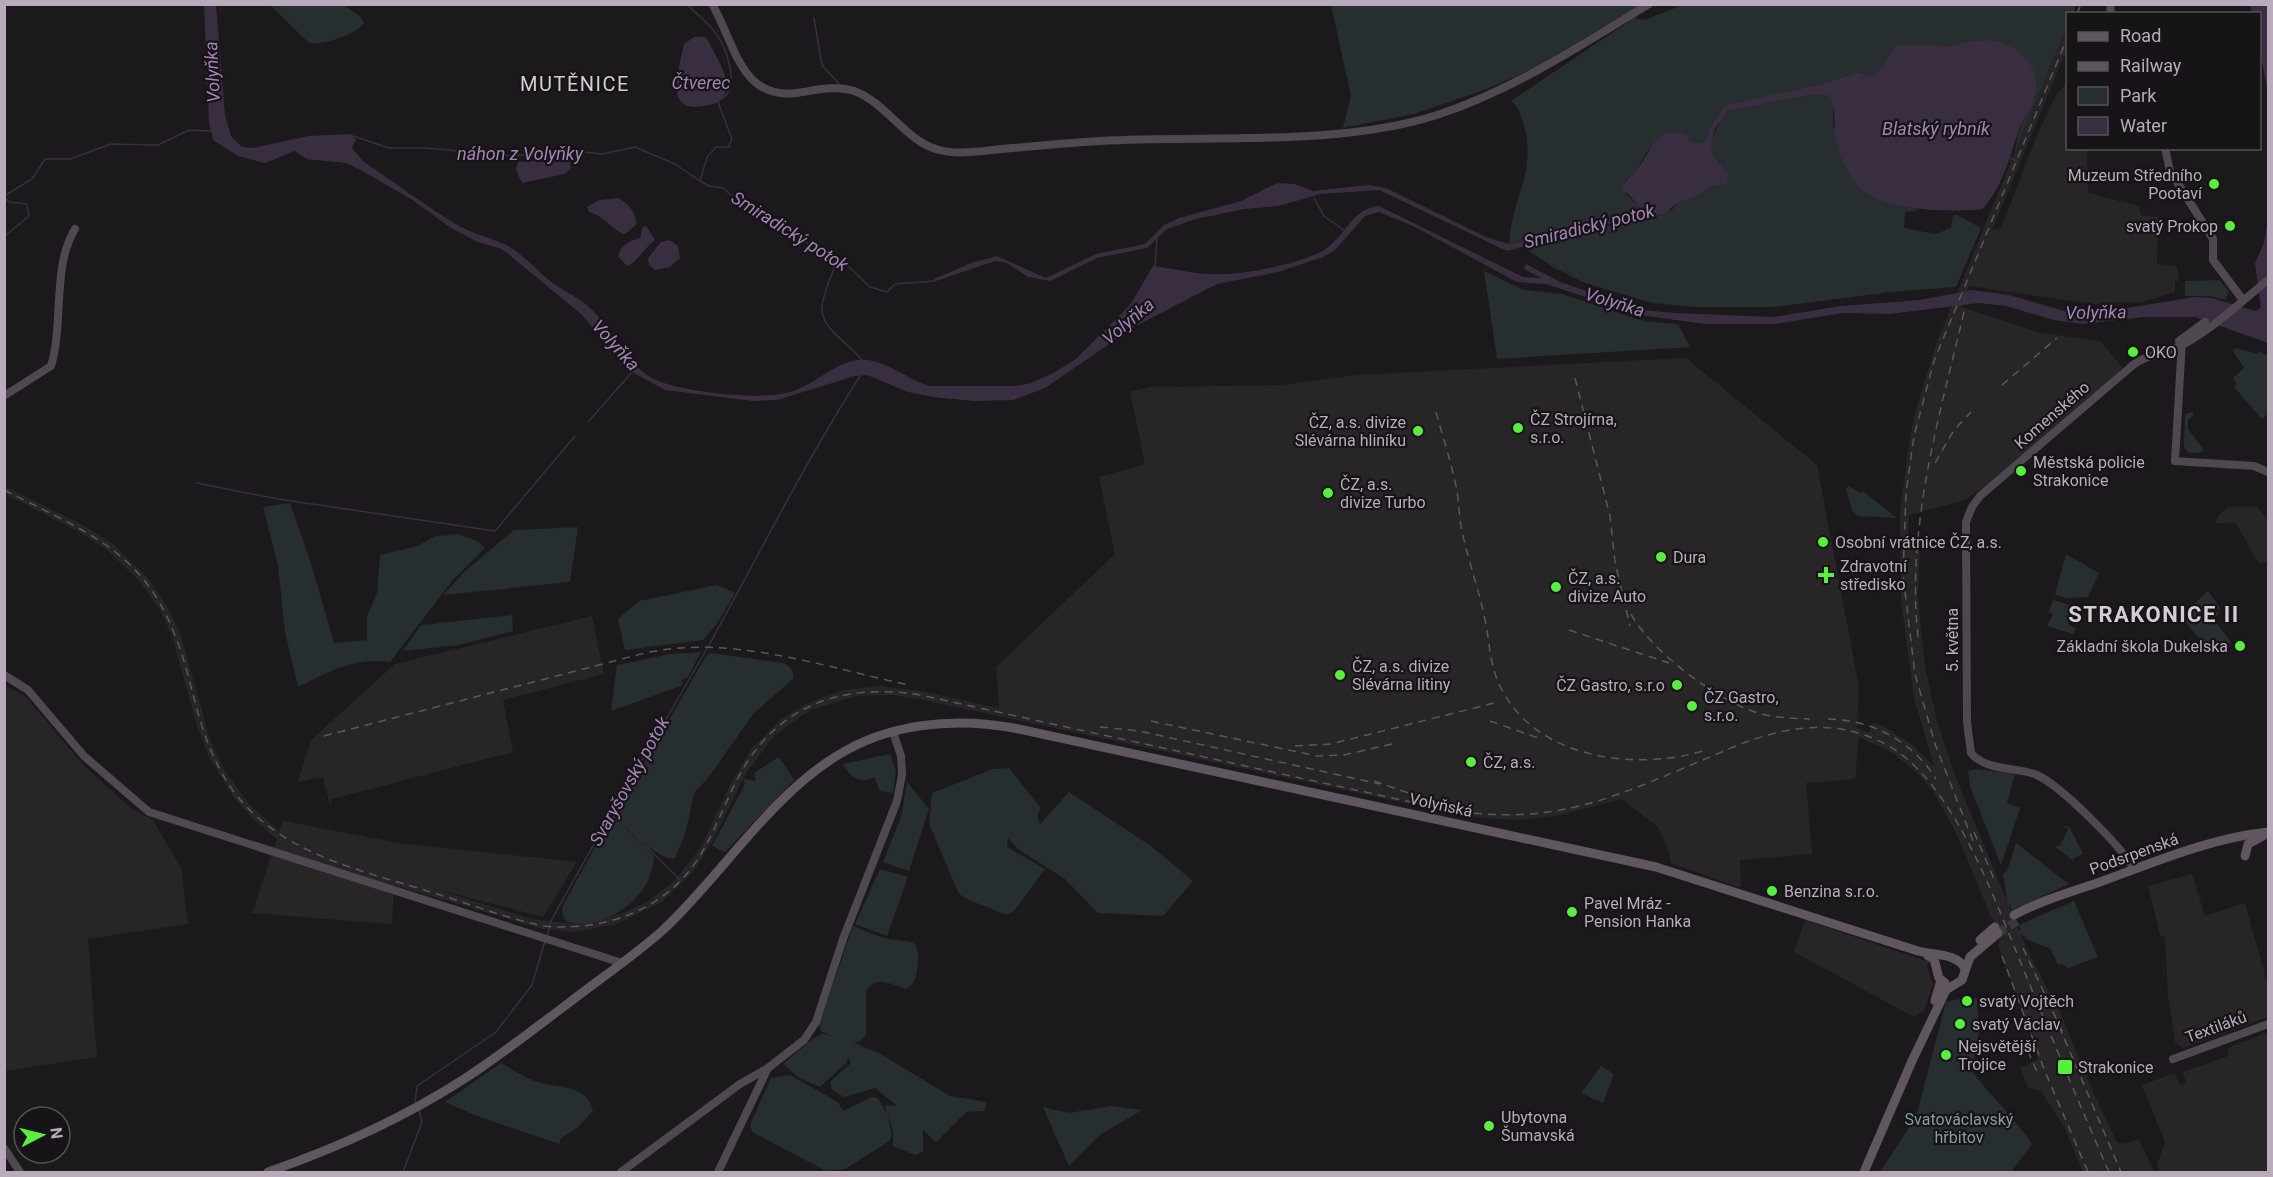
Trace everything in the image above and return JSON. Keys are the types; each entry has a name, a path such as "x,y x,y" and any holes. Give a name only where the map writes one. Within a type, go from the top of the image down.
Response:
{"main road":[{"name":"Volyňská","path":"268,1173 355,1138 423,1104 466,1078 622,963 667,926 800,784 835,756 893,732 950,722 1024,730 1640,863 1918,951 1954,958"},
{"name":"Podsrpenská","path":"2016,918 2048,899 2134,869 2203,846 2268,833"},
{"path":"2245,856 2248,844 2268,833"},
{"path":"1864,1173 1912,1061 1946,990 1962,980 1970,957 1996,930 1954,958 1942,961 1938,968 1941,980 1912,1061"},
{"name":"Volyňská","path":"1918,951 1934,959 1938,968"},
{"path":"1954,958 1965,969"},
{"path":"1941,980 1951,985"}],"street":[{"path":"712,4 743,69 767,92 785,94 831,88 855,92 873,102 921,142 939,150 962,153 1076,142 1307,135 1382,128 1435,116 1488,96 1563,56 1649,4"},
{"path":"2166,150 2174,180 2213,239 2213,260 2238,300"},
{"path":"4,396 51,366 61,309 64,253 75,229"},
{"path":"2252,289 2268,273"},
{"path":"2252,289 2268,280"},
{"name":"Komenského","path":"2167,350 2189,338 2252,289"},
{"path":"2189,338 2181,345 2175,462 2254,466 2268,472"},
{"name":"Komenského","path":"1968,515 1980,496 2133,365 2144,357 2181,345"},
{"name":"5. května","path":"1968,515 1968,735 1971,753 1980,761 2026,772 2044,779 2107,834 2134,869"},
{"path":"4,675 28,690 84,756 149,812 622,963"},
{"path":"621,1173 740,1083 768,1068 804,1040 816,1022 843,939 897,801 902,775 901,756 893,732"},
{"name":"Textiláků","path":"2174,1059 2268,1024"},
{"path":"718,1173 768,1068"},
{"path":"4,1148 20,1173"}],"shaded area":[{"name":"ČZ, a.s.","path":"2066,28 2066,51 1992,230 2001,228 2037,135 2057,93 2066,84 2066,150 2087,150 2088,193 2139,206 2141,215 2158,217 2157,264 2177,266 2179,281 2175,281 2175,292 2142,302 2092,304 1969,286 1961,307 2041,333 2100,341 2123,368 2000,475 1965,500 1909,515 1908,537 1920,538 1918,599 1925,665 1937,721 1955,775 2026,947 2049,992 2052,992 2116,1141 2123,1144 2139,1139 2154,1172 2083,1172 2064,1127 2041,1091 2027,1087 2021,1068 2038,1059 2035,1046 1998,946 2000,938 1956,833 1935,794 1919,775 1893,753 1859,737 1855,779 1806,783 1812,854 1740,860 1741,888 1671,863 1669,851 1658,827 1621,799 1557,816 1516,820 1470,817 919,699 892,695 856,696 811,710 775,735 746,773 715,837 693,872 662,902 617,924 574,932 542,929 394,885 392,924 252,913 277,839 254,820 234,798 210,759 197,726 172,636 160,610 141,583 107,550 79,532 5,494 4,486 83,525 112,543 148,578 167,606 180,633 210,739 224,770 249,804 279,831 283,821 405,844 577,862 543,917 432,888 532,919 574,924 606,919 628,911 647,902 674,881 701,847 731,783 752,748 780,720 808,703 843,690 879,686 921,691 999,708 996,667 1115,554 1099,477 1145,464 1130,392 1150,387 1283,385 1355,375 1686,358 1817,465 1859,687 1857,728 1869,733 1873,722 1883,726 1913,745 1934,766 1914,698 1901,601 1900,511 1914,416 1936,344"},
{"path":"2228,507 2257,507 2268,520 2268,562 2259,564 2236,523 2215,523 2219,515"},
{"path":"592,616 604,674 503,700 513,752 332,799 330,806 323,777 298,782 311,740 395,664"},
{"path":"4,685 25,696 85,767 131,808 153,820 181,868 188,924 88,939 97,1057 5,1071"},
{"path":"2192,874 2205,916 2245,903 2268,986 2268,1017 2183,1048 2175,1042 2168,995 2165,937 2160,935 2148,886"},
{"path":"1805,920 1929,962 1927,966 1933,985 1924,1010 1914,1017 1794,952"},
{"path":"2268,1032 2268,1172 2160,1172 2157,1165 2165,1142 2142,1085 2175,1073 2180,1085 2186,1082 2183,1072 2228,1056 2228,1048"}],"green space":[{"path":"1685,4 2076,5 2073,12 2066,12 2066,28 2015,152 2018,133 2035,96 1996,42 1967,42 1948,46 1902,44 1894,47 1876,76 1870,77 1858,72 1830,82 1725,105 1709,128 1705,143 1648,150 1635,172 1625,181 1626,194 1646,212 1537,240 1509,244 1527,158 1524,125 1517,108 1511,101 1634,18 1645,20"},
{"path":"270,5 343,5 360,16 364,23 339,38 309,43"},
{"path":"1331,5 1640,5 1536,67 1487,89 1414,114 1343,128 1351,96"},
{"path":"1816,94 1829,96 1833,101 1833,127 1910,206 1919,210 1905,212 1904,228 1935,234 1951,228 1953,215 1957,215 1981,228 1956,287 1890,292 1774,307 1694,307 1652,303 1585,283 1553,267 1523,247 1672,210 1677,203 1700,195 1720,163 1711,152 1716,130 1728,111"},
{"path":"1484,271 1524,290 1562,294 1643,321 1678,324 1690,347 1497,359"},
{"path":"2220,280 2229,292 2225,300 2210,296 2185,296 2185,281"},
{"path":"2236,348 2257,354 2258,351 2268,356 2268,413 2262,419 2234,387 2237,385 2233,378 2244,368 2233,351"},
{"path":"2192,412 2194,415 2188,420 2188,429 2204,450 2199,453 2189,453 2184,448 2185,414"},
{"path":"1848,486 1861,493 1863,491 1897,518 1858,516 1852,510 1846,489"},
{"path":"290,503 310,560 334,643 367,640 367,616 377,593 380,555 417,546 436,536 458,534 478,541 485,548 453,580 390,662 353,664 331,671 298,687 285,632 278,566 263,507"},
{"path":"578,527 570,582 443,595 464,572 514,530"},
{"path":"2066,554 2099,573 2088,597 2065,598 2055,594"},
{"path":"717,585 735,593 716,625 703,640 625,650 618,619 639,601"},
{"path":"2208,591 2220,608 2216,611 2219,614 2213,619 2231,642 2212,655 2181,616"},
{"path":"2053,600 2076,607 2068,624 2076,629 2073,634 2047,626 2053,614 2049,612"},
{"path":"512,615 513,631 459,645 403,651 421,625"},
{"path":"701,652 688,677 681,680 683,685 611,711 617,665 670,654"},
{"path":"711,653 783,663 791,669 793,679 754,713 708,778 694,793 686,831 675,858 668,858 651,849 615,813 706,656"},
{"path":"890,754 896,771 893,793 880,791 874,777 864,780 856,779 843,764"},
{"path":"780,758 794,780 725,852 712,846 745,784 743,779 756,781 754,773"},
{"path":"1009,768 1041,808 1037,816 1040,824 1069,792 1151,846 1193,881 1163,916 1098,913 1065,879 1018,849 1008,838 1007,847 1045,869 1014,911 1007,915 959,894 929,824 932,793 993,769"},
{"path":"1977,769 2015,774 2007,803 2020,808 2001,865 1970,786 1968,771"},
{"path":"907,782 929,809 909,871 883,862 901,817"},
{"path":"613,815 654,856 652,871 646,885 625,908 612,916 582,923 567,922 563,918 562,907"},
{"path":"2062,827 2070,828 2083,854 2073,858 2075,862 2054,846 2060,846 2068,829"},
{"path":"2016,843 2069,884 2012,910 2010,905 2008,906 2003,874 2007,871"},
{"path":"880,869 908,877 887,936 855,924"},
{"path":"2074,901 2098,957 2068,968 2062,964 2058,965 2051,949 2026,939 2018,931 2021,930 2019,925"},
{"path":"853,926 885,938 912,942 918,950 917,970 913,983 909,987 906,989 879,982 874,983 866,991 866,1034 862,1040 854,1043 879,1053 950,1096 986,1102 985,1111 966,1112 936,1142 923,1130 923,1152 915,1155 893,1146 893,1131 888,1115 892,1136 888,1142 845,1169 826,1171 752,1132 750,1125 771,1078 790,1075 838,1102 843,1111 871,1097 878,1098 887,1115 885,1105 897,1106 875,1088 844,1097 832,1090 830,1082 851,1063 848,1057 846,1063 820,1087 799,1078 783,1064 814,1038 822,1034 832,1036 821,1031 819,1025"},
{"name":"Svatováclavský hřbitov","path":"1969,997 1977,998 1979,1032 1972,1071 2032,1144 2011,1172 1880,1172 1916,1117 1946,1002"},
{"path":"501,1063 535,1081 578,1091 590,1102 593,1111 577,1128 561,1138 559,1144 477,1116 445,1102"},
{"path":"1601,1066 1614,1074 1603,1103 1581,1093"},
{"path":"1110,1106 1142,1110 1100,1135 1069,1166 1043,1107 1069,1113"}],"water":[{"name":"Volyňka","path":"204,5 216,5 225,115 231,136 242,147 253,148 308,136 351,134 356,140 352,148 364,162 460,227 510,247 550,281 588,306 623,351 642,371 653,379 695,390 748,396 780,394 793,391 838,366 857,360 884,364 930,386 1014,386 1031,383 1076,359 1130,305 1153,266 1217,274 1249,272 1290,263 1324,250 1355,217 1370,208 1379,206 1523,277 1541,278 1524,269 1526,264 1560,282 1642,310 1774,317 1841,306 1920,300 1972,290 2009,295 2068,312 2095,313 2195,297 2212,298 2255,311 2261,308 2255,263 2264,243 2268,220 2268,343 2195,317 2144,317 2083,324 2054,320 2006,306 1978,303 1889,314 1843,313 1775,324 1705,324 1641,315 1546,284 1517,282 1413,226 1379,212 1365,216 1335,250 1323,257 1278,272 1217,284 1134,327 1045,388 1013,400 975,401 934,397 908,392 867,375 855,376 777,400 752,401 665,390 632,372 581,314 502,249 478,242 451,228 414,201 361,170 346,163 307,159 295,151 265,163 238,156 213,140 209,122"},
{"path":"2250,5 2268,5 2268,94 2261,56 2261,12 2252,12"},
{"name":"Čtverec","path":"694,37 705,37 724,72 726,88 719,102 689,106 681,102 677,84 678,71 684,44"},
{"name":"Blatský rybník","path":"1995,41 2013,48 2028,61 2036,78 2034,98 2019,130 2004,174 1982,209 1953,211 1917,208 1883,201 1869,194 1855,182 1841,156 1829,96 1816,94 1728,111 1714,130 1711,152 1728,174 1727,184 1709,187 1700,195 1677,203 1665,214 1635,217 1507,251 1379,190 1321,194 1278,206 1244,209 1196,219 1167,229 1147,248 1097,258 1050,281 1028,277 1007,263 995,261 936,281 934,279 971,263 997,256 1046,278 1096,254 1145,244 1164,225 1179,218 1241,201 1277,183 1294,184 1313,191 1369,185 1386,188 1486,237 1509,244 1537,240 1645,212 1622,188 1656,141 1668,133 1676,133 1687,135 1691,143 1705,143 1709,128 1725,105 1830,82 1858,72 1870,77 1876,75 1894,47 1902,44 1948,46 1967,42"},
{"path":"569,159 571,168 565,174 522,183 516,170 518,162"},
{"path":"618,198 631,209 636,221 636,225 625,234 601,217 589,212 587,207 599,200"},
{"path":"643,226 647,227 655,240 627,266 618,256 619,252 626,244 640,238"},
{"path":"670,240 678,246 680,258 670,267 655,270 649,265 648,258 661,242"}],"waterway":[{"name":"Smiradický potok","path":"687,4 714,31 727,55 730,65 730,85 728,93 722,99"},
{"path":"814,18 822,65 840,85"},
{"name":"Smiradický potok","path":"718,102 732,139 729,147 716,147 707,157 700,181 709,186 723,188 743,206 763,218 792,228 816,251 832,261 848,266 870,287 887,292 895,284 935,281"},
{"path":"4,196 32,179 45,159 70,159 111,144 158,145 189,130 212,131"},
{"name":"náhon z Volyňky","path":"353,136 389,148 426,148 512,156 574,151 602,154 635,147 675,164 700,181"},
{"name":"Smiradický potok","path":"2010,158 2017,161"},
{"path":"4,197 9,202 27,204 29,216 4,237"},
{"path":"1314,198 1324,216 1345,231"},
{"path":"1155,267 1157,239"},
{"path":"833,262 834,268 822,305 822,314 831,329 863,362"},
{"name":"Volyňka","path":"588,422 633,371"},
{"name":"Svaryšovský potok","path":"547,937 551,921 570,886 709,645 820,442 860,376"},
{"path":"197,483 278,499 495,531 575,436"},
{"path":"611,811 680,880"},
{"name":"Svaryšovský potok","path":"415,1102 417,1086 496,1032 532,985 545,941"},
{"name":"Svaryšovský potok","path":"403,1172 422,1122 419,1109"}],"tunnel":[{"path":"1998,933 2017,921"}],"railway":[{"path":"2078,12 2081,4"},
{"path":"1973,841 1935,744 1915,674 1903,575 1906,493 1914,436 1934,361 2066,41"},
{"path":"1918,637 1916,596 1921,514 1935,432 1964,312"},
{"path":"2002,385 2057,338"},
{"path":"1575,378 1610,516 1615,562 1630,626"},
{"path":"1436,412 1455,481 1462,531 1484,615 1495,672 1502,690 1518,713 1539,731 1563,745 1591,754 1619,759 1648,760 1703,751"},
{"path":"1935,463 1954,430 1971,412"},
{"path":"4,490 98,540 122,557 142,578 160,603 175,635 201,723 219,768 237,796 257,816 302,847 328,859 543,926 565,927 609,921 650,905 668,892 698,859 737,780 759,746 777,727 797,713 819,702 843,695 867,692 920,695 1438,808 1480,814 1518,815 1586,804 1651,782 1745,743 1786,731 1827,728 1848,730 1868,736 1889,746 1913,765 1935,789 1955,818 1988,884 2109,1172"},
{"path":"1631,614 1640,628 1668,658 1703,685 1739,706 1755,712 1810,719"},
{"path":"1569,630 1669,663"},
{"path":"324,736 645,653 678,648 711,647 777,655 909,685"},
{"path":"1295,746 1331,744 1494,703"},
{"path":"1828,719 1860,723 1890,735 1915,754 1936,779"},
{"path":"1151,721 1317,756 1344,755 1396,743"},
{"path":"1490,721 1541,739"},
{"path":"1100,727 1139,731 1380,784"},
{"path":"1374,781 1414,795"},
{"path":"1974,832 1994,879"},
{"path":"2023,948 2063,1033"},
{"path":"2002,956 2044,1069 2088,1172"},
{"path":"2059,1026 2121,1172"},
{"path":"2022,1038 2039,1076"}],"place":[{"name":"Muzeum Středního Pootaví","path":"2214,184"},
{"name":"svatý Prokop","path":"2230,226"},
{"name":"OKO","path":"2133,352"},
{"name":"ČZ Strojírna, s.r.o.","path":"1518,428"},
{"name":"ČZ, a.s. divize Slévárna hliníku","path":"1418,431"},
{"name":"Městská policie Strakonice","path":"2021,471"},
{"name":"ČZ, a.s. divize Turbo","path":"1328,493"},
{"name":"Osobní vrátnice ČZ, a.s.","path":"1823,542"},
{"name":"Dura","path":"1661,557"},
{"name":"Zdravotní středisko","path":"1826,575"},
{"name":"ČZ, a.s. divize Auto","path":"1556,587"},
{"name":"Základní škola Dukelska","path":"2240,646"},
{"name":"ČZ, a.s. divize Slévárna litiny","path":"1340,675"},
{"name":"ČZ Gastro, s.r.o","path":"1677,685"},
{"name":"ČZ Gastro, s.r.o.","path":"1692,706"},
{"name":"ČZ, a.s.","path":"1471,762"},
{"name":"Benzina s.r.o.","path":"1772,891"},
{"name":"Pavel Mráz - Pension Hanka","path":"1572,912"},
{"name":"svatý Vojtěch","path":"1967,1001"},
{"name":"svatý Václav","path":"1960,1024"},
{"name":"Nejsvětější Trojice","path":"1946,1055"},
{"name":"Strakonice","path":"2065,1067"},
{"name":"Ubytovna Šumavská","path":"1489,1126"}],"district":[{"name":"MUTĚNICE","path":"575,84"},
{"name":"STRAKONICE II","path":"2154,614"}]}
